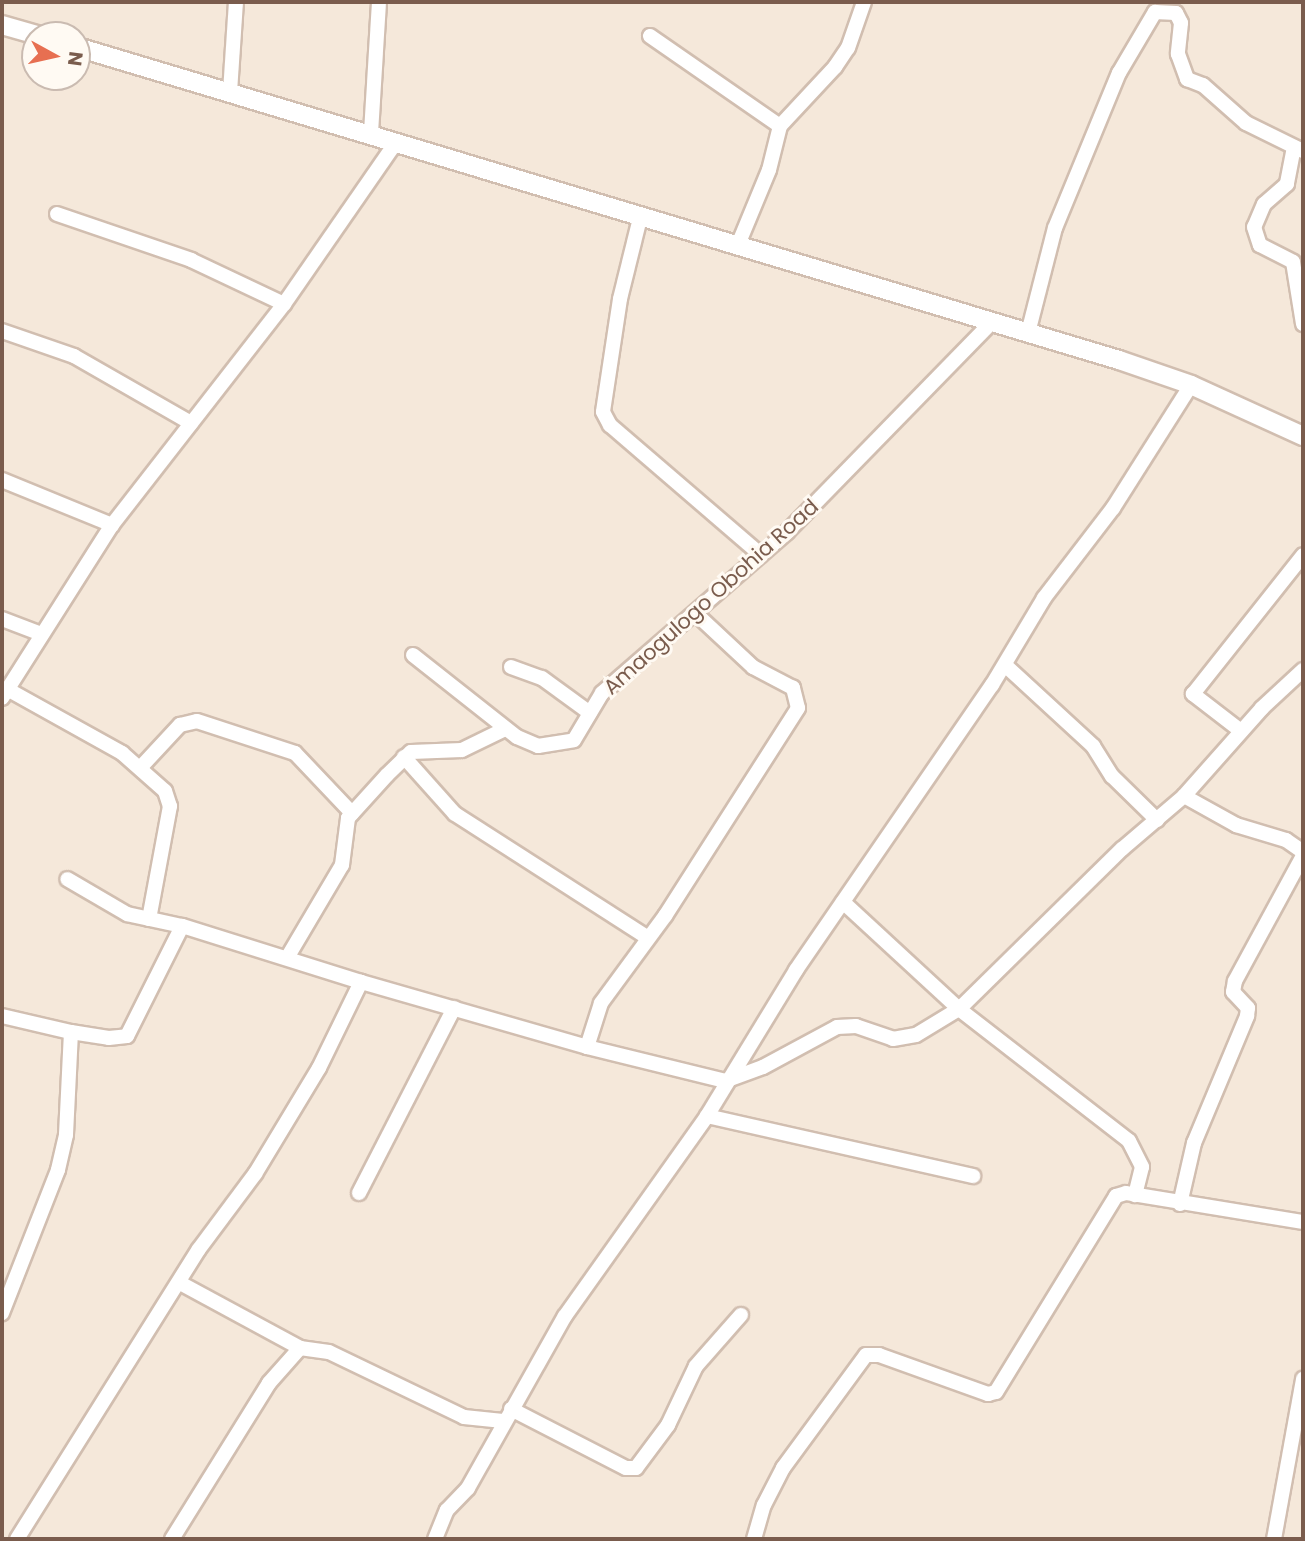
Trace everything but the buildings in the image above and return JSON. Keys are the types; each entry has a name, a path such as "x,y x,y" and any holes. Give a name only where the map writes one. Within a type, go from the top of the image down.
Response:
{"street":[{"path":"230,92 236,2"},
{"path":"371,134 379,2"},
{"path":"738,246 769,170 780,126 835,67 848,48 864,2"},
{"path":"1028,333 1055,228 1119,73 1155,12 1176,13 1181,23 1178,54 1188,79 1203,85 1246,123 1299,149 1287,184 1265,204 1254,227 1260,245 1293,262 1303,324"},
{"path":"2,24 21,30"},
{"path":"650,36 780,126"},
{"path":"91,51 1028,333 1191,385 1303,436"},
{"path":"149,919 170,806 166,791 122,753 4,694 39,633 112,525 285,304 397,141"},
{"path":"57,214 191,260 285,304"},
{"path":"640,218 620,299 603,412 610,425 761,555"},
{"name":"Amaogulogo Obohia Road","path":"413,655 505,729 538,746 560,746 574,740 590,713 621,676 761,555 991,323"},
{"path":"2,331 74,356 191,423"},
{"path":"435,1539 447,1510 468,1488 507,1415 579,1295 707,1116 725,1080 1005,665 1044,598 1114,508 1191,385"},
{"path":"2,480 112,525"},
{"path":"1241,731 1193,694 1260,605 1301,563"},
{"path":"587,1047 601,1003 774,748 799,698 793,688 752,667 695,613"},
{"path":"2,619 39,633"},
{"path":"1005,665 1093,746 1112,776 1157,820"},
{"path":"511,667 542,678 590,713"},
{"path":"67,879 127,914 182,926 361,982 587,1047 725,1080 763,1067 837,1027 856,1026 904,1039 927,1031 958,1009 1122,849 1184,796 1241,731 1303,670"},
{"path":"140,768 180,725 197,721 295,754 352,813"},
{"path":"287,958 342,865 343,833 352,813 404,757 417,750 461,750 505,729"},
{"path":"404,757 455,814 648,937"},
{"path":"1180,1204 1194,1143 1247,1016 1248,1009 1233,992 1235,981 1303,854 1286,840 1236,825 1184,796"},
{"path":"844,902 958,1009 1129,1142 1142,1167 1135,1195"},
{"path":"2,1016 71,1032 109,1038 127,1036 182,926"},
{"path":"17,1539 180,1283 255,1174 319,1068 361,982"},
{"path":"359,1193 454,1008"},
{"path":"2,1313 58,1170 66,1135 71,1032"},
{"path":"707,1116 973,1177"},
{"path":"754,1539 764,1505 783,1468 866,1355 879,1354 993,1394 1111,1201 1121,1194 1303,1222"},
{"path":"180,1283 300,1348 329,1352 464,1417 507,1415 626,1468 636,1468 668,1425 696,1366 741,1315"},
{"path":"172,1539 269,1383 300,1348"},
{"path":"1277,1539 1303,1379"}],"shaded area":[{"path":"2,2 1303,2 1303,1539 2,1539"}]}
